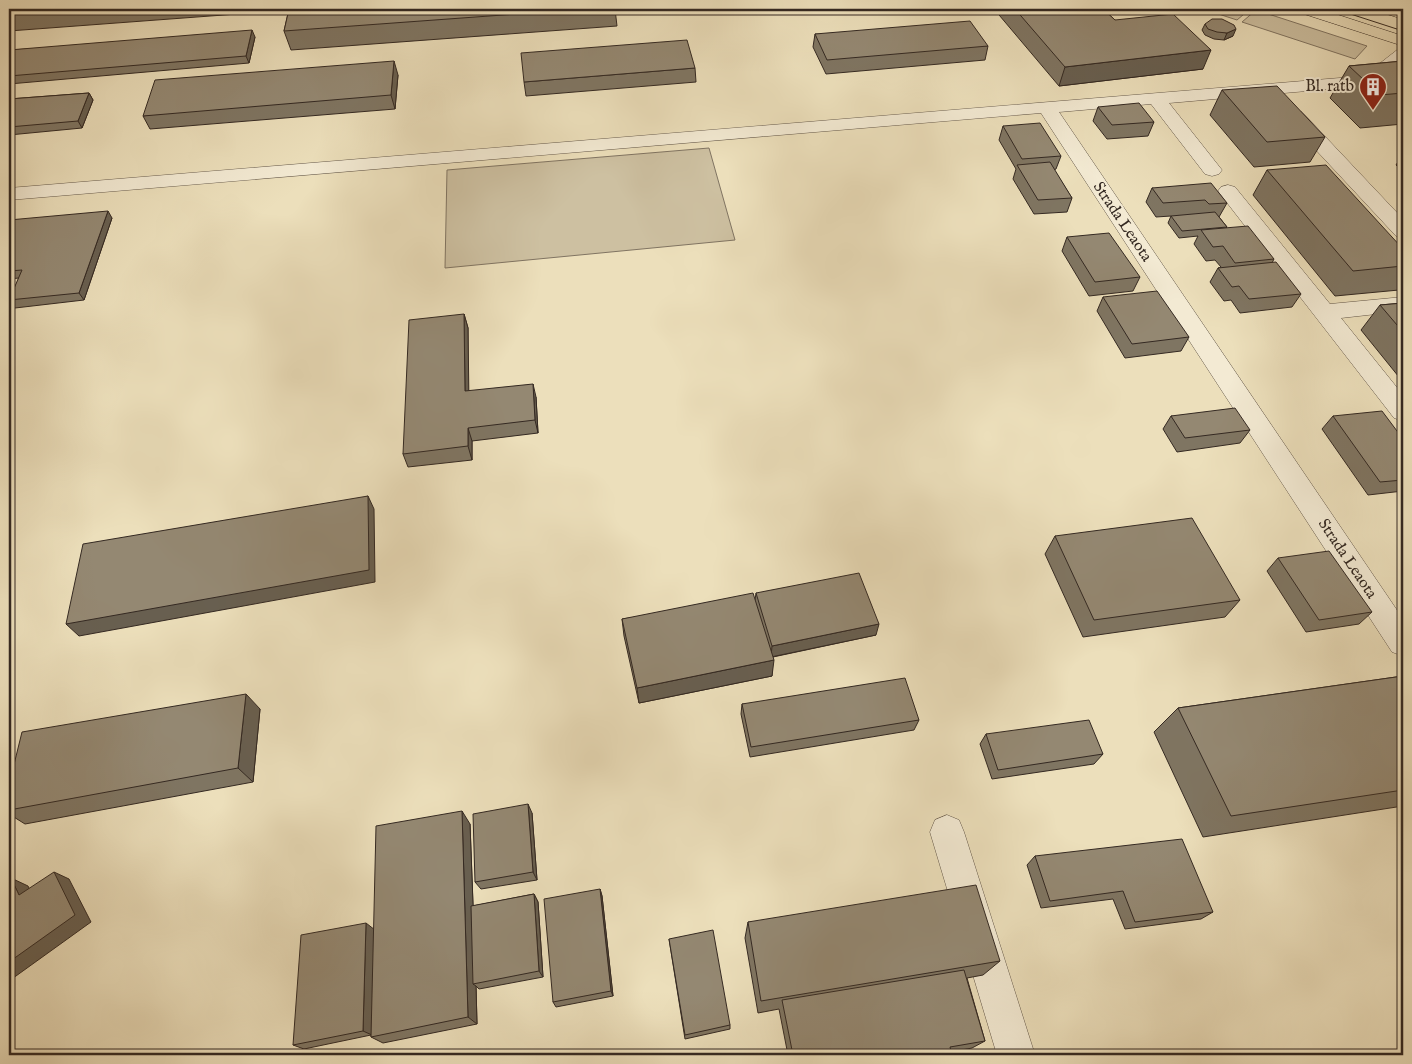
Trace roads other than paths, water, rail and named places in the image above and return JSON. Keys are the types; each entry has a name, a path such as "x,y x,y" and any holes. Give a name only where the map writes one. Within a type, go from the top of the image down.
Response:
{"main road":[{"path":"1304,9 1356,18 1403,41"},
{"path":"1386,9 1403,14"}],"street":[{"path":"9,194 1353,82 1373,77 1389,69 1403,54"},
{"path":"1270,90 1403,231"},
{"path":"1156,99 1212,170"},
{"name":"Strada Leaota","path":"1046,107 1403,643"},
{"path":"1228,191 1403,412"},
{"path":"1325,312 1403,304"},
{"path":"947,832 1016,1055"}],"tram line":[{"path":"1335,9 1403,31"}],"place":[{"name":"Bl. ratb","path":"1373,111"}]}
